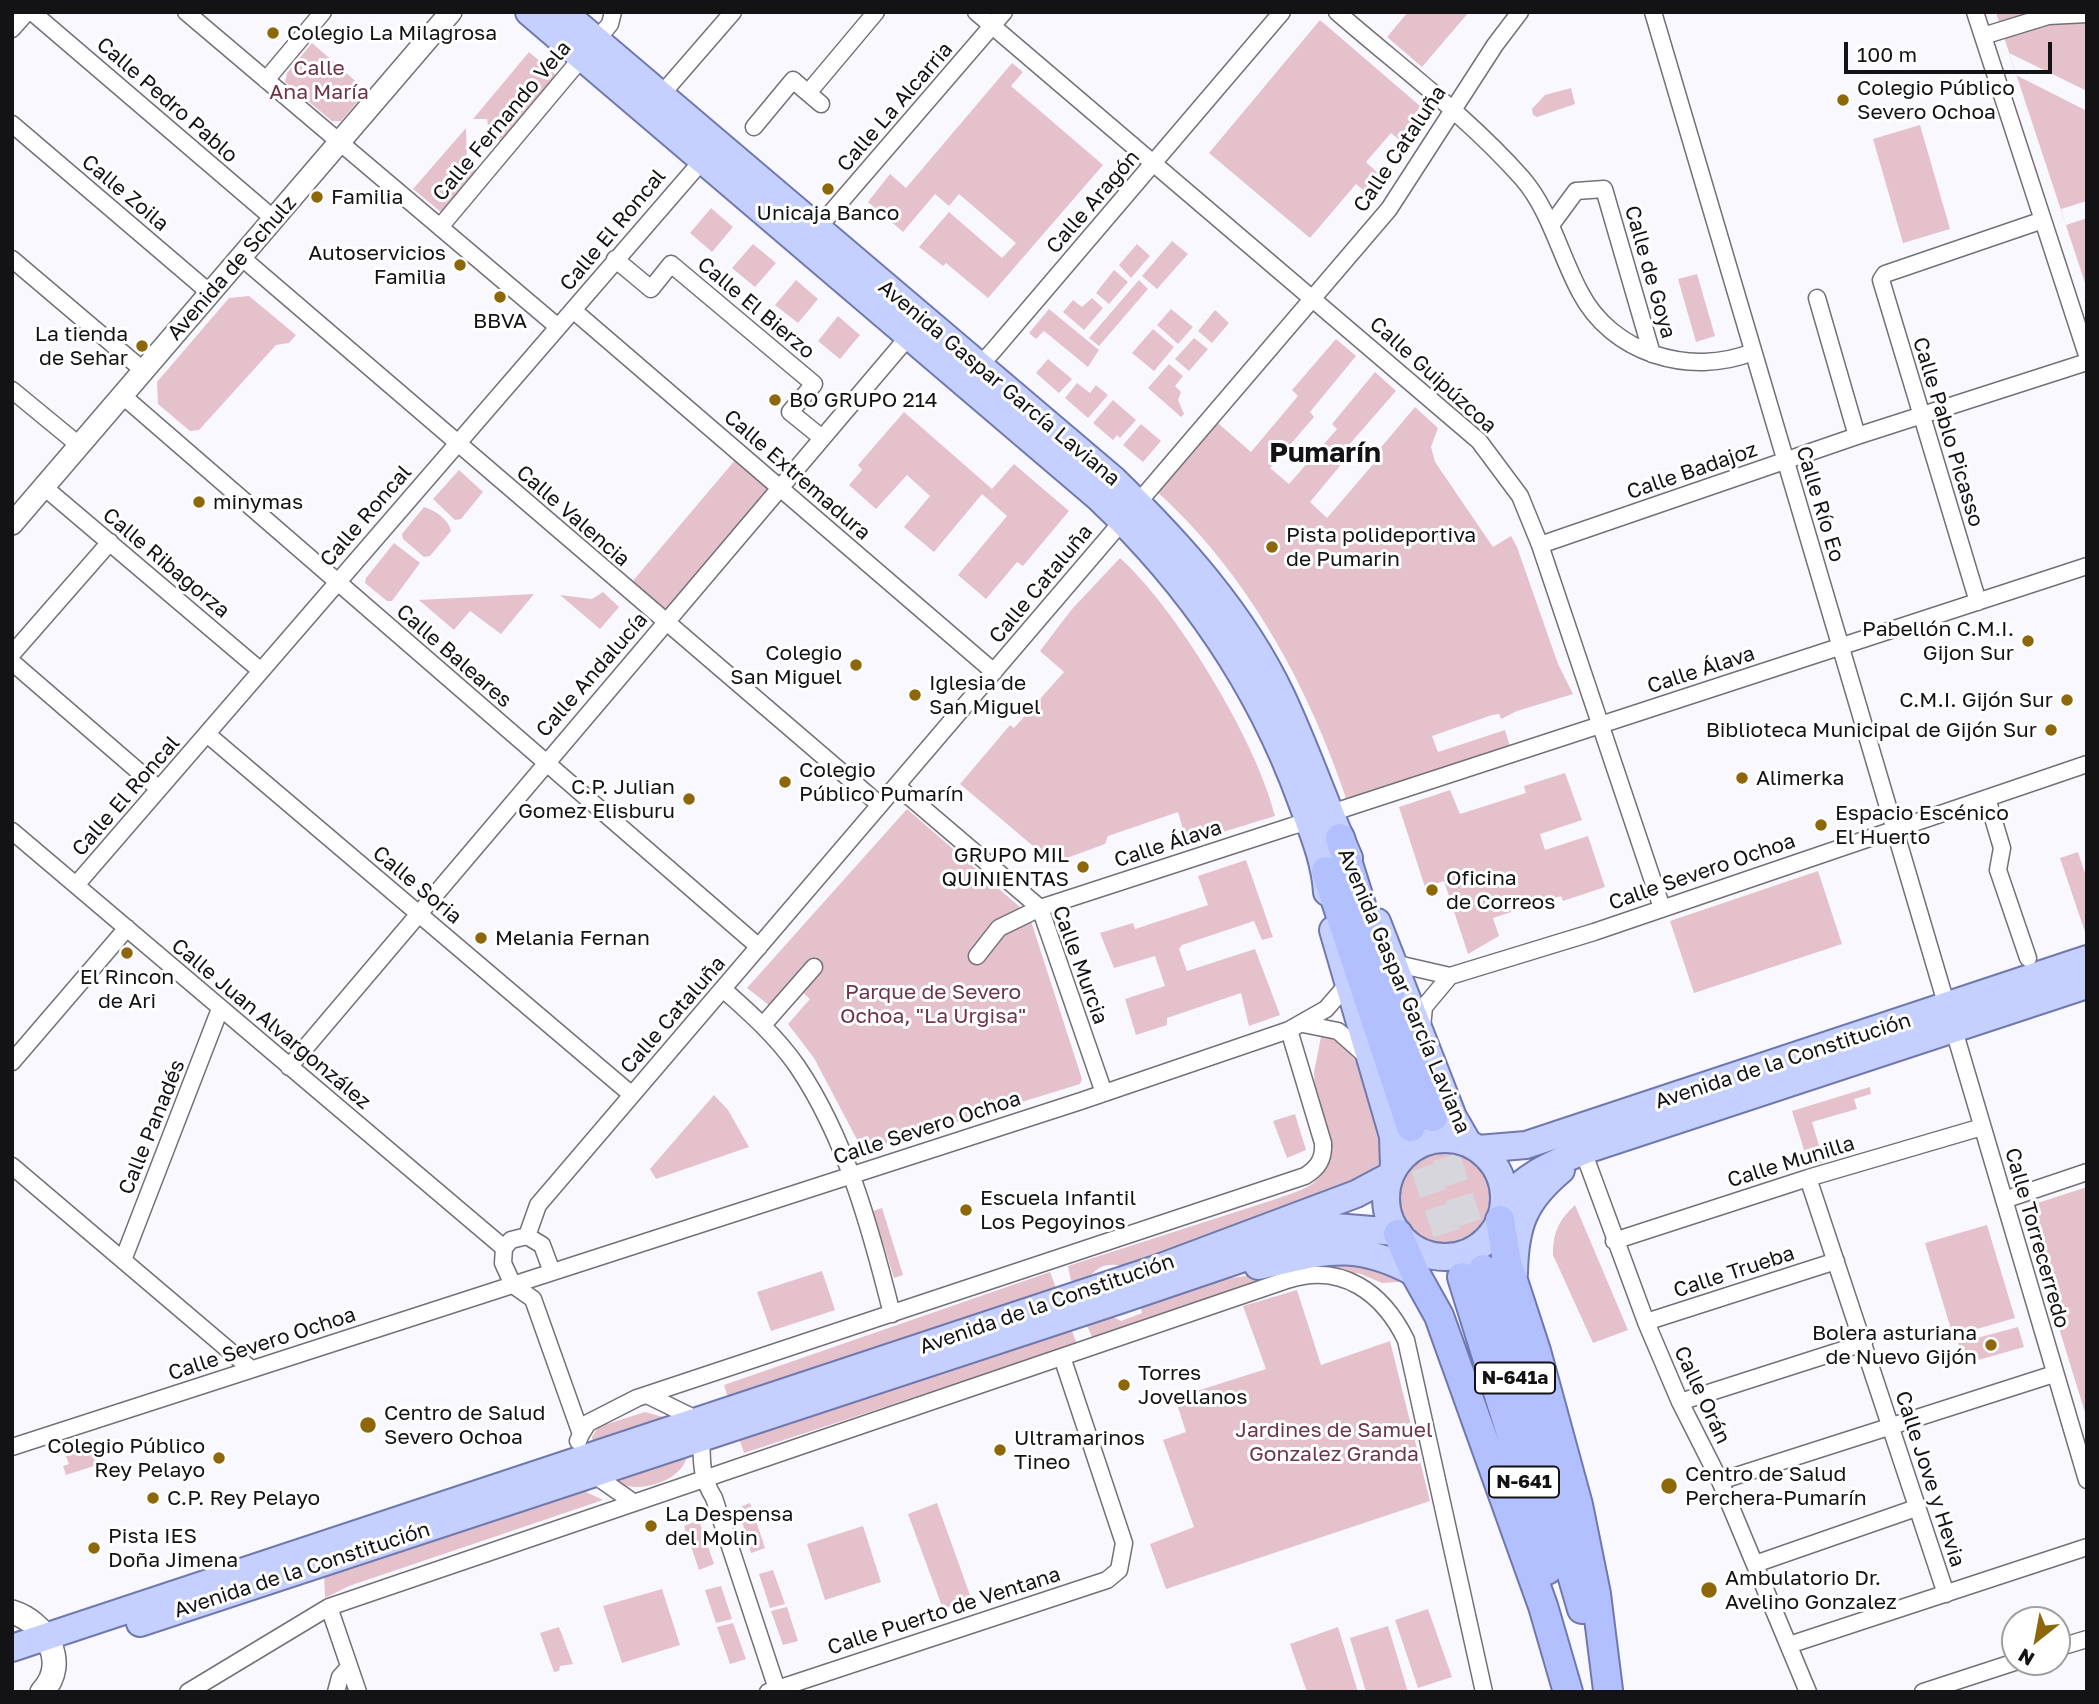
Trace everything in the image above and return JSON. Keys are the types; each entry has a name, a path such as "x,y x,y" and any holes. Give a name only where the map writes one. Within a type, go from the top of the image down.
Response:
{"highway":[{"name":"Avenida Gaspar García Laviana","path":"1327,826 1370,914 1371,973"},
{"name":"Avenida Gaspar García Laviana","path":"1325,871 1371,973 1422,1122"},
{"path":"1502,1211 1514,1285 1578,1505 1595,1594 1608,1691"},
{"path":"1398,1233 1415,1273 1439,1315 1543,1606 1569,1692"},
{"name":"N-641a","path":"1472,1273 1547,1487"},
{"name":"N-641","path":"1472,1273 1556,1603 1569,1692"},
{"name":"N-641","path":"1547,1487 1608,1691"}],"main road":[{"name":"Avenida Gaspar García Laviana","path":"529,12 661,95 980,365 1131,512 1234,658 1327,826"},
{"name":"Avenida Gaspar García Laviana","path":"563,12 590,50 701,159 914,340 1131,512 1162,527 1202,575 1236,619 1280,693 1327,826 1325,871 1330,919 1422,1035 1453,1117 1473,1146"},
{"name":"Avenida de la Constitución","path":"1502,1211 1519,1183 1536,1172 1583,1151 1950,1018 2087,959"},
{"name":"Avenida Gaspar García Laviana","path":"1371,973 1372,1065 1393,1136 1392,1171"},
{"name":"Avenida de la Constitución","path":"1473,1146 1526,1145 1950,1018 2087,985"},
{"path":"1451,1139 1473,1146 1490,1160 1500,1176 1502,1211 1492,1234 1477,1248 1458,1256 1436,1257 1422,1252 1398,1233 1386,1204 1392,1171 1403,1157 1431,1141 1451,1139"},
{"path":"1514,1285 1514,1252 1522,1216 1544,1184 1583,1151"},
{"name":"Avenida de la Constitución","path":"701,1429 1156,1269 1356,1194 1392,1171"},
{"name":"Avenida de la Constitución","path":"12,1666 50,1644 586,1456 701,1429 1160,1287 1335,1227 1398,1233"},
{"path":"1160,1287 1336,1250 1365,1252 1415,1273"},
{"path":"15,1611 38,1625 50,1644 52,1675 42,1692"},
{"name":"Avenida de la Constitución","path":"12,1648 50,1644"}],"street":[{"path":"12,29 30,12"},
{"name":"Calle Pedro Pablo","path":"30,12 274,219"},
{"path":"186,12 558,327"},
{"path":"266,80 323,12"},
{"name":"Avenida de Schulz","path":"13,523 451,12"},
{"name":"Calle Fernando Vela","path":"440,227 590,50 610,24 613,12"},
{"path":"661,95 733,12"},
{"path":"808,93 876,12"},
{"name":"Calle Guipúzcoa","path":"976,12 998,18 1154,162 1479,442 1520,496 1540,545 1662,908"},
{"name":"Calle Aragón","path":"980,365 1282,12"},
{"path":"1337,12 1492,144 1525,182 1551,225 1580,292 1591,309 1617,336 1652,354 1674,361 1698,363 1735,359 1753,352"},
{"name":"Calle Cataluña","path":"527,1236 538,1205 1315,298 1388,209 1451,110 1520,12"},
{"name":"Calle Río Eo","path":"1653,12 1950,1018"},
{"path":"1975,12 2087,355"},
{"path":"1983,36 2048,16 2087,14"},
{"name":"Calle La Alcarria","path":"817,229 998,18"},
{"path":"754,127 793,80 821,104"},
{"name":"Calle Zoila","path":"12,124 210,293"},
{"name":"Avenida Gaspar García Laviana","path":"701,159 708,155 716,158 771,200 785,201"},
{"name":"Calle El Roncal","path":"558,327 701,159"},
{"name":"Calle de Goya","path":"1551,225 1576,191 1604,189 1652,354"},
{"name":"Calle Pablo Picasso","path":"1978,602 1881,280 1885,274 2043,220"},
{"name":"Calle Valencia","path":"241,257 880,805"},
{"path":"12,259 144,371"},
{"name":"Calle El Bierzo","path":"615,259 651,289 671,264 814,384 790,412 822,438"},
{"path":"1817,298 1857,436"},
{"path":"909,306 914,340 934,344 970,368 980,365"},
{"name":"Calle Extremadura","path":"573,310 994,672"},
{"name":"Calle Roncal","path":"206,734 558,327"},
{"name":"Calle Andalucía","path":"289,1067 822,438 914,340"},
{"name":"Calle Badajoz","path":"1540,545 1857,436 2087,362"},
{"path":"12,390 80,446"},
{"name":"Calle Baleares","path":"122,396 759,947"},
{"name":"Calle Ribagorza","path":"44,487 261,671"},
{"path":"12,654 110,542"},
{"name":"Calle Álava","path":"977,956 999,928 1040,908 1327,826 1340,810 2087,566"},
{"path":"12,662 159,789"},
{"name":"Calle El Roncal","path":"76,885 206,734"},
{"name":"Calle Soria","path":"206,734 632,1095"},
{"name":"Calle Severo Ochoa","path":"12,1447 1104,1093 1296,1027 1320,1014 1371,973 1450,976 1662,908 2087,764"},
{"name":"Calle Murcia","path":"897,786 1040,908 1104,1093"},
{"path":"1987,798 2003,848 1998,870 2028,958"},
{"name":"Calle Juan Alvargonzález","path":"12,831 504,1248"},
{"path":"1370,914 1407,955 1433,974"},
{"path":"1320,1014 1330,993 1336,964 1330,919"},
{"path":"12,1062 127,928"},
{"path":"763,1025 814,967"},
{"path":"1422,1035 1424,1007 1450,976"},
{"path":"723,989 763,1025 796,1065 815,1096 850,1175 892,1314"},
{"name":"Calle Panadés","path":"123,1260 220,1009"},
{"name":"Calle Torrecerredo","path":"1950,1018 2087,1480"},
{"path":"1296,1027 1338,1031 1359,1047 1372,1065"},
{"name":"Avenida de la Constitución","path":"586,1456 588,1423 647,1395 1304,1176 1314,1170 1321,1160 1323,1143 1296,1027"},
{"name":"Calle Munilla","path":"1614,1241 1808,1178 1982,1127"},
{"name":"Calle Orán","path":"1583,1151 1646,1322 1680,1402 1720,1481 1808,1692"},
{"path":"12,1166 251,1369"},
{"path":"2004,1200 2087,1172"},
{"name":"Calle Jove y Hevia","path":"1808,1178 1946,1594"},
{"path":"558,1271 542,1245 527,1236 511,1240 504,1248 503,1263 533,1299 586,1456 633,1503"},
{"name":"Calle Trueba","path":"1646,1322 1836,1261"},
{"name":"Avenida de la Constitución","path":"188,1692 329,1607 1293,1278 1319,1276 1345,1279 1378,1298 1406,1340 1485,1692"},
{"path":"1680,1402 1864,1343"},
{"name":"Calle Puerto de Ventana","path":"775,1691 1107,1580 1119,1570 1123,1560 1124,1543 1062,1357"},
{"path":"1720,1481 2054,1374"},
{"path":"647,1395 701,1429 700,1467 703,1479 714,1498 775,1691"},
{"path":"1755,1564 1916,1508"},
{"path":"1789,1645 2087,1547"},
{"path":"329,1607 358,1692"},
{"path":"337,1692 340,1677 349,1667"},
{"path":"1923,1692 2001,1667"}],"green space":[{"path":"1408,12 1469,12 1422,67 1387,37"},
{"path":"2087,12 2087,91 2009,53 1996,13"},
{"path":"1320,20 1420,106 1422,113 1403,143 1391,133 1366,162 1383,178 1372,197 1356,184 1310,238 1209,153"},
{"name":"Calle Ana María","path":"312,43 367,91 341,121 332,121 285,82 287,73"},
{"path":"529,52 556,75 501,142 489,133 487,119 473,119"},
{"path":"1012,63 1023,72 1011,86 1103,165 988,298 946,263 943,266 919,247 949,212 1002,258 1016,243 959,194 949,206 935,194 903,232 868,202 890,174 906,188"},
{"path":"2017,75 2087,111 2087,201 2061,209 2065,221"},
{"path":"1571,88 1575,104 1537,117 1533,115 1532,109 1545,95"},
{"path":"1920,125 1950,229 1903,243 1873,139"},
{"path":"466,128 467,163 478,172 442,213 413,189"},
{"path":"711,208 733,227 712,252 690,233"},
{"path":"2087,218 2087,289 2066,225"},
{"path":"1172,241 1188,254 1157,289 1142,276"},
{"path":"753,244 776,263 755,287 732,268"},
{"path":"1137,244 1150,256 1131,278 1119,265"},
{"path":"1114,270 1128,282 1109,304 1096,293"},
{"path":"1697,274 1715,336 1696,342 1678,279"},
{"path":"796,280 818,299 798,323 775,305"},
{"path":"1139,280 1148,289 1099,346 1089,338"},
{"path":"249,296 296,335 289,343 276,345 199,430 190,431 158,404 157,382 229,298"},
{"path":"1092,298 1103,308 1084,330 1063,312 1073,300 1082,307"},
{"path":"1049,309 1099,350 1088,367 1044,331 1036,339 1029,333"},
{"path":"1171,309 1193,327 1178,344 1157,325"},
{"path":"1215,310 1229,323 1212,343 1198,331"},
{"path":"838,316 860,335 840,359 818,341"},
{"path":"1153,329 1174,347 1154,371 1132,353"},
{"path":"1194,338 1208,349 1189,371 1175,359"},
{"path":"1336,339 1356,356 1310,412 1314,417 1270,468 1289,484 1337,429 1332,424 1375,372 1396,391 1348,446 1353,450 1310,502 1327,518 1375,462 1372,458 1415,407 1438,428 1431,447 1435,462 1493,547 1511,536 1558,664 1573,694 1517,711 1501,719 1499,714 1492,715 1432,736 1438,752 1505,730 1512,753 1349,807 1315,719 1272,634 1217,556 1186,520 1152,487 1212,418 1251,452 1298,396 1292,390"},
{"path":"1048,359 1072,379 1059,393 1036,373"},
{"path":"1169,364 1183,376 1175,386 1181,392 1178,400 1184,414 1181,417 1148,388"},
{"path":"1077,383 1090,393 1096,385 1108,395 1088,418 1065,398"},
{"path":"1113,400 1136,420 1120,438 1117,435 1113,440 1093,423"},
{"path":"904,412 992,489 1014,464 1069,511 1023,566 1017,562 986,599 958,575 1007,516 982,494 934,552 904,527 930,496 907,475 876,509 849,485 862,470 858,465"},
{"path":"1141,424 1161,441 1143,462 1123,445"},
{"path":"741,453 781,487 665,623 626,589"},
{"path":"459,470 483,492 461,519 455,520 433,499"},
{"path":"424,507 441,516 451,531 430,556 424,557 403,539 402,534"},
{"path":"394,543 420,563 392,601 387,601 365,583 366,578"},
{"path":"1120,558 1165,609 1212,678 1251,752 1275,816 1187,843 1178,812 1108,836 1105,844 1053,863 960,784 1010,725 1014,728 1064,672 1040,651 1072,609"},
{"path":"603,592 619,607 600,629 560,595 592,599"},
{"path":"534,594 501,634 470,611 454,630 419,600"},
{"path":"1565,773 1582,820 1540,834 1545,850 1588,836 1605,887 1563,901 1561,896 1493,918 1499,936 1468,954 1444,881 1425,887 1399,807 1450,790 1460,814 1526,793 1524,786"},
{"name":"Parque de Severo Ochoa, \"La Urgisa\"","path":"907,809 1029,915 1082,1079 1080,1084 863,1151 814,1058 788,1024 810,999 801,991 770,1006 747,988"},
{"path":"2078,852 2087,879 2086,935 2060,858"},
{"path":"1246,860 1273,937 1262,940 1254,921 1182,945 1179,949 1187,971 1255,949 1280,1015 1249,1026 1241,993 1167,1018 1167,1025 1136,1035 1125,999 1165,986 1155,956 1114,968 1100,933 1133,923 1135,929 1208,905 1198,876"},
{"path":"1818,871 1842,944 1694,993 1670,921"},
{"path":"1321,1037 1339,1042 1353,1052 1364,1067 1371,1086 1376,1105 1382,1162 1363,1181 1130,1268 1118,1265 1103,1266 1089,1278 1071,1281 1068,1266 1288,1195 1313,1184 1323,1171 1332,1150 1315,1093 1314,1072"},
{"path":"1870,1087 1871,1094 1854,1099 1857,1109 1812,1122 1824,1162 1809,1166 1792,1111"},
{"path":"714,1095 728,1110 749,1147 656,1179 650,1169"},
{"path":"1295,1114 1306,1150 1287,1158 1273,1121"},
{"path":"1435,1153 1453,1153 1470,1160 1483,1173 1490,1190 1490,1208 1483,1225 1470,1238 1453,1245 1435,1245 1418,1238 1405,1225 1398,1208 1398,1190 1405,1173 1418,1160"},
{"path":"2087,1187 2087,1419 2022,1208"},
{"path":"1575,1205 1628,1330 1593,1343 1553,1255 1558,1227"},
{"path":"882,1208 903,1275 894,1278 873,1211"},
{"path":"1987,1225 2015,1318 1953,1336 1925,1243"},
{"path":"1348,1259 1403,1277 1398,1282 1382,1283 1361,1274 1319,1268 1092,1337 1083,1317 1104,1312 1121,1321 1142,1313 1141,1309 1153,1296 1196,1284"},
{"path":"822,1271 835,1310 771,1331 757,1292"},
{"path":"1050,1272 1058,1293 729,1401 724,1385"},
{"name":"Jardines de Samuel Gonzalez Granda","path":"1297,1290 1321,1365 1390,1341 1430,1501 1166,1589 1150,1544 1194,1527 1163,1440 1186,1432 1175,1398 1266,1369 1243,1306"},
{"path":"1069,1323 1077,1344 744,1453 739,1438"},
{"name":"Bolera asturiana de Nuevo Gijón","path":"2018,1327 2024,1347 1964,1364 1958,1343"},
{"path":"645,1412 663,1417 667,1422 593,1446 592,1437 598,1427"},
{"path":"91,1443 97,1465 66,1475 63,1466 69,1464 64,1451"},
{"path":"687,1452 685,1463 678,1472 656,1484 631,1487 613,1478"},
{"path":"586,1492 603,1500 349,1586 325,1598 324,1573 554,1495"},
{"path":"750,1503 765,1548 751,1553 738,1508"},
{"path":"937,1503 971,1598 943,1609 908,1514"},
{"path":"699,1520 714,1564 699,1570 684,1526"},
{"path":"863,1526 881,1582 825,1600 807,1544"},
{"path":"773,1570 785,1604 770,1608 759,1574"},
{"path":"721,1586 732,1619 716,1623 705,1590"},
{"path":"662,1589 680,1645 622,1663 603,1606"},
{"path":"787,1607 798,1641 783,1645 771,1611"},
{"path":"1428,1609 1452,1677 1418,1688 1395,1620"},
{"path":"733,1623 746,1659 730,1664 717,1627"},
{"path":"1388,1626 1408,1692 1366,1692 1350,1638"},
{"path":"559,1627 573,1664 560,1666 559,1671 554,1672 540,1633"},
{"path":"1338,1627 1358,1692 1307,1692 1290,1644"}],"tunnel":[{"path":"1433,1117 1483,1269"},
{"path":"1411,1127 1462,1277"}],"place":[{"name":"Colegio La Milagrosa","path":"273,33"},
{"name":"Colegio Público Severo Ochoa","path":"1843,100"},
{"name":"Unicaja Banco","path":"828,189"},
{"name":"Familia","path":"317,197"},
{"name":"Autoservicios Familia","path":"460,265"},
{"name":"BBVA","path":"500,297"},
{"name":"La tienda de Sehar","path":"142,346"},
{"name":"BO GRUPO 214","path":"775,400"},
{"name":"minymas","path":"199,502"},
{"name":"Pista polideportiva de Pumarin","path":"1272,547"},
{"name":"Pabellón C.M.I. Gijon Sur","path":"2028,641"},
{"name":"Colegio San Miguel","path":"856,665"},
{"name":"Iglesia de San Miguel","path":"915,695"},
{"name":"C.M.I. Gijón Sur","path":"2067,700"},
{"name":"Biblioteca Municipal de Gijón Sur","path":"2051,730"},
{"name":"Alimerka","path":"1742,778"},
{"name":"Colegio Público Pumarín","path":"785,782"},
{"name":"C.P. Julian Gomez Elisburu","path":"689,799"},
{"name":"Espacio Escénico El Huerto","path":"1821,825"},
{"name":"GRUPO MIL QUINIENTAS","path":"1083,867"},
{"name":"Oficina de Correos","path":"1432,890"},
{"name":"Melania Fernan","path":"481,938"},
{"name":"El Rincon de Ari","path":"127,953"},
{"name":"Escuela Infantil Los Pegoyinos","path":"966,1210"},
{"name":"Bolera asturiana de Nuevo Gijón","path":"1991,1345"},
{"name":"Torres Jovellanos","path":"1124,1385"},
{"name":"Centro de Salud Severo Ochoa","path":"368,1425"},
{"name":"Ultramarinos Tineo","path":"1000,1450"},
{"name":"Colegio Público Rey Pelayo","path":"219,1458"},
{"name":"Centro de Salud Perchera-Pumarín","path":"1669,1486"},
{"name":"C.P. Rey Pelayo","path":"153,1498"},
{"name":"La Despensa del Molin","path":"651,1526"},
{"name":"Pista IES Doña Jimena","path":"94,1548"},
{"name":"Ambulatorio Dr. Avelino Gonzalez","path":"1709,1590"}],"district":[{"name":"Pumarín","path":"1325,453"}]}
